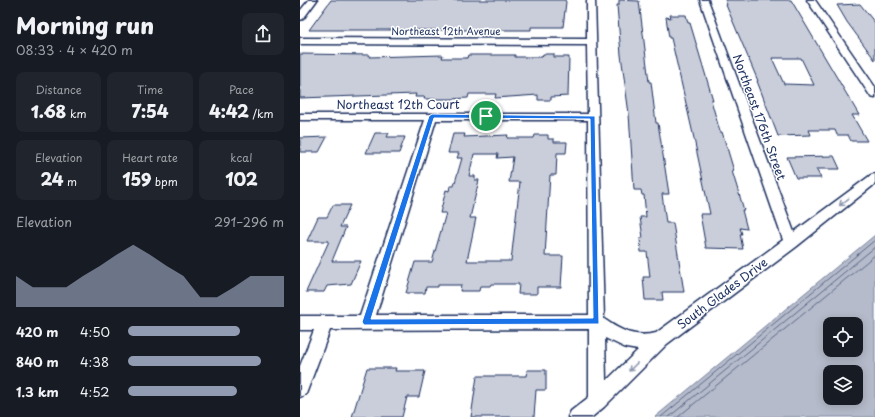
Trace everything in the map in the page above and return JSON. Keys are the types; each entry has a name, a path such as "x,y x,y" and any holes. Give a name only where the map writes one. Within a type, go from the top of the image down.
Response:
{"street":[{"path":"300,17 313,0"},
{"path":"591,0 598,401"},
{"name":"Northeast 176th Street","path":"704,0 790,243"},
{"path":"812,0 875,95"},
{"name":"Northeast 12th Avenue","path":"300,41 592,42"},
{"path":"366,322 432,116"},
{"name":"Northeast 12th Court","path":"300,117 593,117"},
{"name":"South Glades Drive","path":"577,417 598,401 660,340 875,178"},
{"path":"300,323 596,322 615,337 632,343 647,343 660,340"},
{"path":"300,388 325,323"}],"water":[{"path":"875,235 875,417 655,417"}],"building":[{"path":"331,0 565,0 566,2 563,27 531,27 531,30 309,30"},
{"path":"619,0 639,1 649,82 651,82 656,123 658,123 669,194 662,194 666,223 673,223 684,292 662,292 663,300 645,300 643,277 650,277 647,252 641,252 640,238 643,238 640,217 646,217 644,195 642,195 641,190 634,190 629,114 621,55 617,5 619,5"},
{"path":"725,0 791,0 859,115 852,115 867,141 851,141 848,135 837,135 835,130 809,130 811,135 778,136 758,81","holes":["772,58 801,58 814,85 784,84"]},
{"path":"860,4 875,23 875,60 847,22 837,5"},
{"path":"670,15 686,15 688,23 690,23 713,100 711,100 720,132 722,132 728,151 734,171 732,171 744,210 742,210 747,229 740,228 743,249 706,248 700,214 710,214 671,38 669,38 666,17 671,18"},
{"path":"300,54 370,55 369,57 443,55 442,58 467,58 468,55 515,55 515,57 542,57 543,54 554,54 554,57 569,57 568,96 551,97 551,100 538,100 538,95 495,98 496,94 469,94 468,98 450,99 424,99 425,97 415,97 416,94 300,98"},
{"path":"375,133 389,133 387,137 405,137 399,153 366,153"},
{"path":"453,134 465,134 464,137 508,135 507,138 534,138 535,135 548,135 548,139 554,139 554,142 567,142 566,153 557,153 556,175 550,175 545,256 563,256 561,287 537,287 537,294 518,294 519,284 491,284 490,286 480,286 479,291 460,291 461,285 438,285 438,287 426,287 425,293 406,293 415,262 432,262 446,213 440,213 446,190 449,191 450,186 454,186 462,158 457,158 459,153 448,153","holes":["474,154 498,154 497,158 513,157 509,182 520,182 511,261 467,261 476,218 470,218 479,180 475,180 475,176 469,176"]},
{"path":"327,137 319,152 300,152 300,138"},
{"path":"834,156 840,169 816,169 821,178 796,178 787,157"},
{"path":"333,205 350,205 340,227 346,227 332,261 361,261 351,284 327,286 324,292 306,292 329,241 307,241 318,217 327,217"},
{"path":"367,368 396,368 395,371 425,371 419,397 407,397 402,417 352,417"},
{"path":"527,370 546,370 546,390 536,390 534,417 471,417 477,376 526,376"}],"route":[{"path":"432,116 486,116 593,117 596,322 366,322 432,116"}]}
